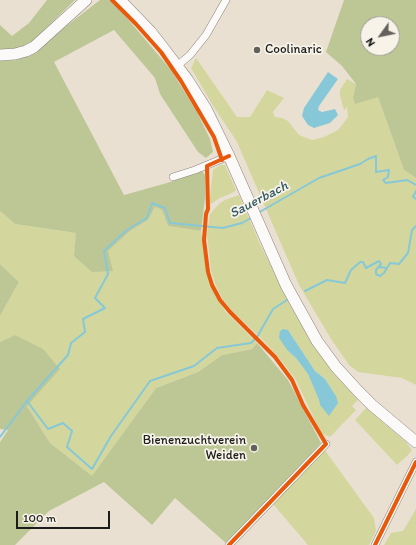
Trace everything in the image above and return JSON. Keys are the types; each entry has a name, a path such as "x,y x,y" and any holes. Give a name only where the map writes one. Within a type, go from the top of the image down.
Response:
{"main road":[{"path":"1,55 15,54 34,47 86,0"},
{"path":"120,0 150,31 178,66 206,109 229,156 258,225 286,285 317,341 336,367 358,391 383,415 416,442"},
{"path":"404,432 416,433"}],"street":[{"path":"178,66 190,55 206,35 226,0"},
{"path":"172,177 195,170 229,156"},
{"path":"229,545 326,444"},
{"path":"375,545 416,462"}],"green space":[{"path":"47,0 75,0 30,44 16,50 0,49 0,25 12,36 29,23"},
{"path":"100,0 110,0 115,4 171,70 197,112 210,139 213,152 206,158 198,152 160,94 155,78 114,30 54,62 124,195 202,171 205,175 205,199 201,231 168,226 162,210 155,207 148,220 130,231 108,251 113,271 92,272 74,256 76,233 15,224 0,211 0,61 17,60 30,54"},
{"path":"344,0 416,0 416,178 404,170 378,97 355,104 353,97 356,84 342,66 326,52"},
{"path":"196,58 237,117 250,117 267,90 284,98 273,112 275,117 288,121 299,135 312,140 324,137 338,130 348,117 347,107 344,110 340,96 340,90 347,79 356,84 353,97 378,97 404,170 416,178 416,385 402,378 358,372 349,365 331,339 299,285 237,142 191,68"},
{"path":"220,165 225,165 236,190 209,205 213,170"},
{"path":"239,195 259,242 289,303 314,346 333,372 358,400 352,406 356,410 330,437 321,433 296,380 281,360 263,340 231,310 223,300 216,286 211,271 207,234 210,214 225,200","holes":["288,330 315,371 325,379 336,396 324,409 320,405 308,374 296,358 288,351"]},
{"path":"155,207 162,210 168,226 201,231 210,284 225,311 257,343 252,349 222,355 198,372 156,388 92,477 50,443 27,406 15,335 0,342 0,316 19,282 0,264 0,211 15,224 76,233 108,251 130,231 148,220"},
{"path":"0,264 19,282 0,316"},
{"path":"15,335 43,349 60,369 27,406 50,443 92,476 156,388 198,372 222,355 252,349 257,343 288,380 321,443 227,544 175,498 152,525 104,482 49,511 15,545 0,545 0,442 8,430 0,429 0,342"},
{"path":"366,408 405,441 412,450 397,465 355,420"},
{"path":"324,449 374,518 376,531 369,545 308,545 273,504"},
{"path":"416,509 416,545 384,545 391,533 403,531"}],"water":[{"path":"328,72 338,79 319,106 318,110 322,112 335,109 338,115 330,123 314,128 308,125 302,116 304,108"},
{"path":"283,329 288,330 315,371 325,379 336,396 338,403 329,416 320,405 308,374 279,338 280,331"}],"waterway":[{"name":"Sauerbach","path":"258,213 319,178 360,164 376,156 376,172 389,170 388,177 383,180 386,183 407,180 416,185"},
{"name":"Sauerbach","path":"416,191 413,197 416,199"},
{"name":"Sauerbach","path":"0,437 27,401 68,355 71,343 85,332 83,319 105,308 95,298 108,274 104,251 127,230 147,218 152,203 165,208 170,223 223,228 242,223 251,218"},
{"name":"Sauerbach","path":"305,291 327,280 345,283 351,270 360,262 363,262 366,268 379,261 381,264 376,270 376,274 380,276 384,273 390,263 399,264 408,253 412,230 416,226"},
{"name":"Sauerbach","path":"379,267 387,268"},
{"name":"Sauerbach","path":"27,401 48,429 63,423 72,431 67,447 92,469 111,436 150,381 194,366 217,348 251,343 257,337 273,309 287,300"}],"cycle path":[{"path":"112,0 161,52 181,81 214,137 222,160"},
{"path":"229,156 207,166 208,209 206,214 204,240 208,272 212,285 220,300 230,312 275,357 292,380 303,405 326,444 229,545"},
{"path":"375,545 416,462"}],"place":[{"name":"Coolinaric","path":"257,50"},
{"name":"Bienenzuchtverein Weiden","path":"254,448"}]}
